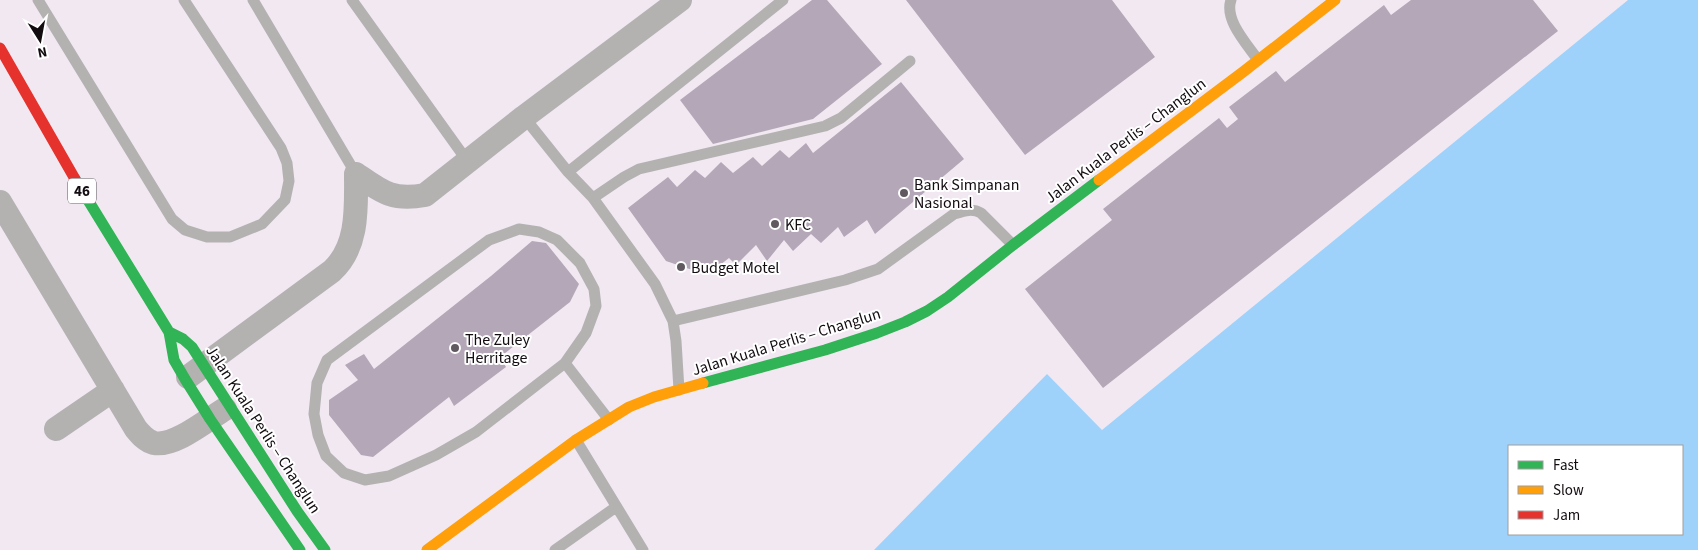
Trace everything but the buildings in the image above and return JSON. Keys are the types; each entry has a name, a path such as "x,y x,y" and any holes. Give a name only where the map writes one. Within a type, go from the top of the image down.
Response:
{"street":[{"path":"356,174 383,193 397,197 425,195 524,117 680,0"},
{"name":"Jalan Kuala Perlis – Changlun","path":"427,550 576,440 630,407 654,397 825,350 877,333 905,322 948,297 1012,246 1336,0"},
{"name":"Jalan Kuala Perlis – Changlun","path":"0,48 85,196 169,332 174,360 195,373 219,413 297,511 325,550"},
{"path":"195,373 340,264 348,250 355,225 356,174"},
{"path":"0,202 136,429 151,442 157,444 174,441 219,413"},
{"name":"Jalan Kuala Perlis – Changlun","path":"169,332 183,339 192,347 195,373 219,413 263,497 300,550"},
{"path":"56,429 113,390"},
{"path":"263,497 269,524"}],"lane":[{"path":"38,0 172,219 185,230 207,237 230,237 262,224 285,200 289,181 287,164 281,148 184,0"},
{"path":"253,0 356,174"},
{"path":"352,0 468,162"},
{"path":"568,172 783,0"},
{"path":"1231,0 1229,6 1231,18 1258,60"},
{"path":"593,198 639,169 825,126 841,118 910,61"},
{"path":"524,117 568,172 593,198 655,284 673,321 679,390"},
{"path":"673,321 844,280 878,269 954,214 965,210 976,210 982,213 1012,246"},
{"path":"519,229 539,232 557,240 580,263 594,289 596,306 586,333 565,363 476,432 436,455 389,476 365,480 344,473 326,456 318,435 314,414 316,383 327,360 489,240 519,229"},
{"path":"565,363 609,420"},
{"path":"576,440 643,550"},
{"path":"555,550 616,507"}],"water":[{"path":"1628,0 1698,0 1698,550 874,550 1047,374 1102,430"}],"traffic: fast":[{"path":"75,179 169,332 174,360 185,379 210,419 300,550"},
{"path":"703,383 825,350 877,333 927,311 948,297 1099,180"},
{"path":"169,332 183,339 192,347 297,511 325,550"}],"traffic: slow":[{"path":"1099,180 1335,0"},
{"path":"427,550 576,440 629,407 654,397 703,383"}],"traffic: jam":[{"path":"0,48 75,179"}],"place":[{"name":"Bank Simpanan Nasional","path":"904,193"},
{"name":"KFC","path":"775,224"},
{"name":"Budget Motel","path":"681,267"},
{"name":"The Zuley Herritage","path":"455,348"}]}
